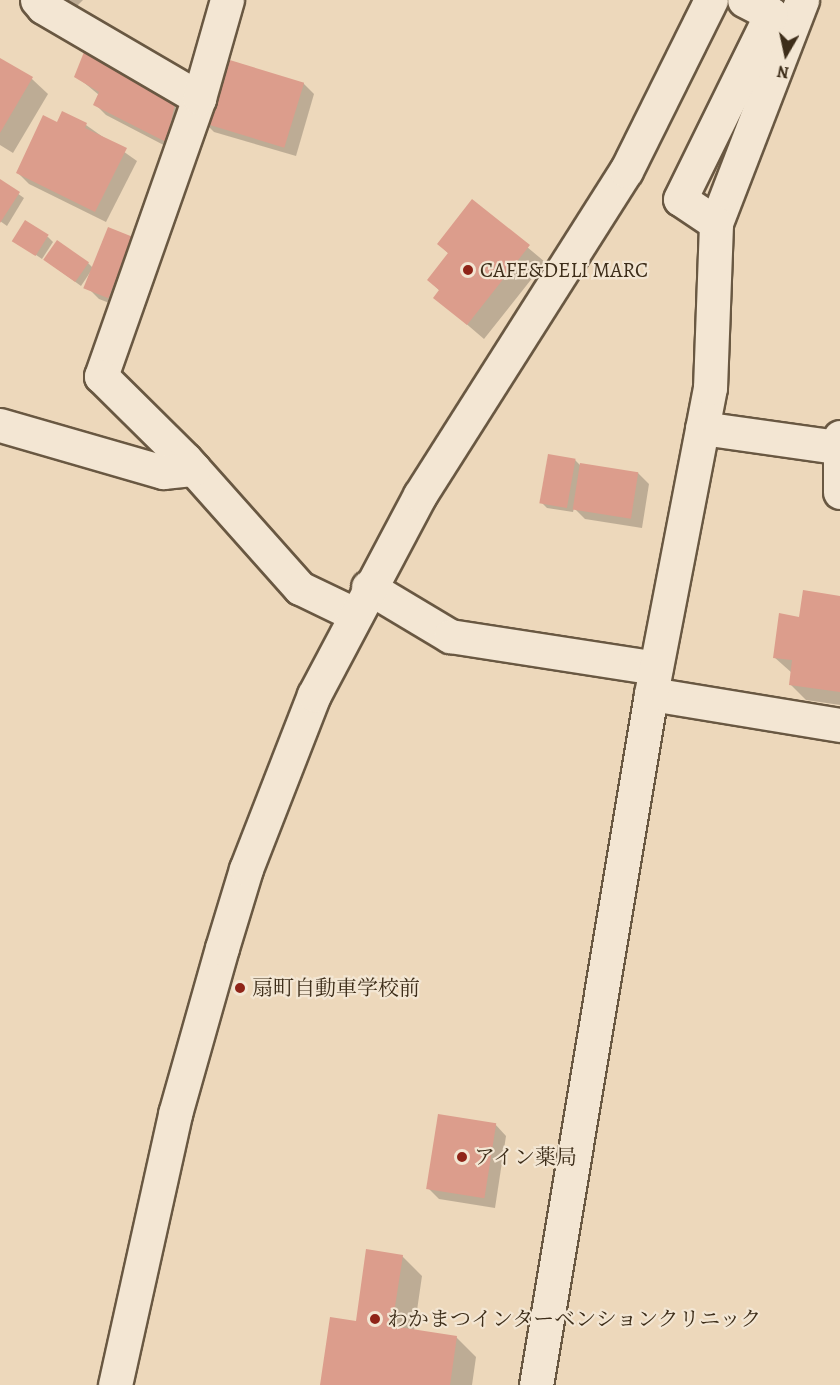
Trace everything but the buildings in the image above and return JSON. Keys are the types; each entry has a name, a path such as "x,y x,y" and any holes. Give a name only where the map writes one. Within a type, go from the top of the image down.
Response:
{"street":[{"path":"37,0 43,8 199,99"},
{"path":"227,0 199,99 101,376 194,469 300,588 362,601 450,636 840,725"},
{"path":"115,1385 175,1114 232,914 314,695 362,601 463,424 626,171 711,0"},
{"path":"716,223 680,199 771,14 744,0"},
{"path":"536,1385 653,681 710,388 716,223 802,0"},
{"path":"0,425 163,472 194,469"},
{"path":"702,428 839,442 840,492"}],"place":[{"name":"CAFE&DELI MARC","path":"468,270"},
{"name":"扇町自動車学校前","path":"240,988"},
{"name":"アイン薬局","path":"462,1157"},
{"name":"わかまつインターベンションクリニック","path":"375,1319"}]}
